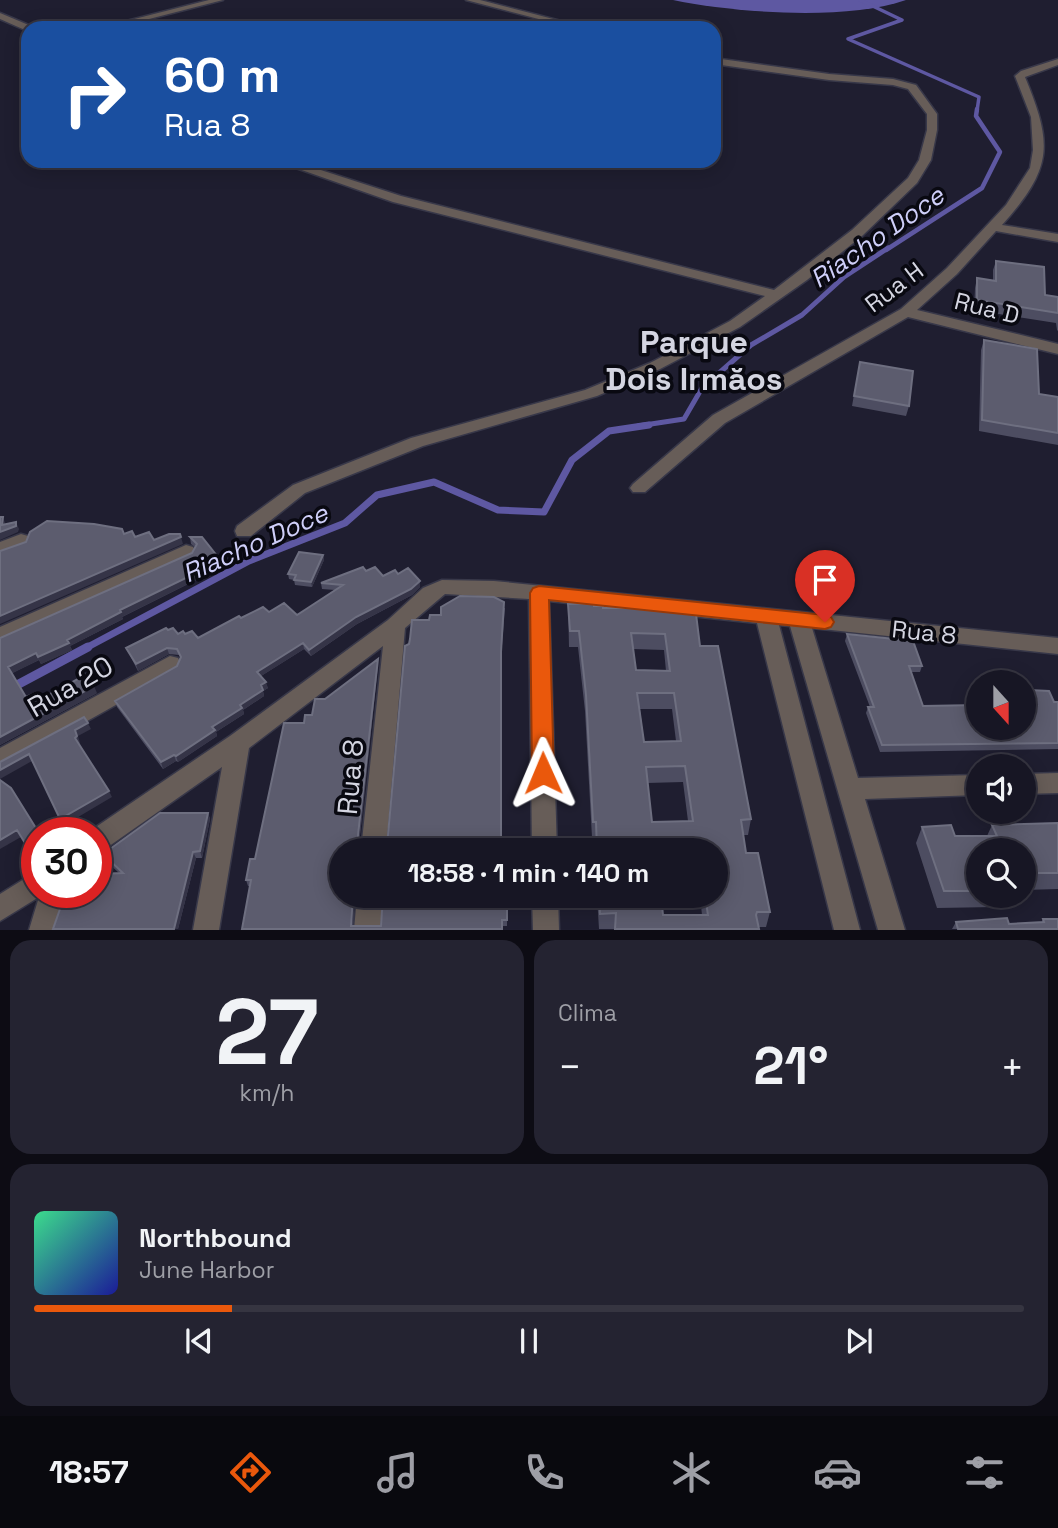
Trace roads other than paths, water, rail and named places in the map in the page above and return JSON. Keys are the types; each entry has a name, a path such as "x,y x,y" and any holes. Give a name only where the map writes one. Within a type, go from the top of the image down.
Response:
{"street":[{"path":"132,21 219,0"},
{"path":"470,0 556,21"},
{"path":"0,16 21,25"},
{"path":"244,531 299,489 417,442 591,393 655,366 735,324 857,233 913,180 925,160 932,130 932,114 912,87 721,62"},
{"name":"Rua H","path":"639,488 719,419 906,312 952,271 1011,207 1036,168 1039,150 1036,117 1020,76 1024,72 1058,62"},
{"path":"303,168 397,200 776,295"},
{"path":"994,227 1058,238"},
{"name":"Rua D","path":"906,312 1058,349"},
{"path":"0,549 21,541"},
{"path":"0,636 186,552"},
{"name":"Rua 8","path":"375,838 396,625 420,600 442,587 539,593 1058,646"},
{"path":"539,593 544,838"},
{"path":"766,616 848,929"},
{"path":"799,620 892,929"},
{"path":"112,830 238,743 396,625"},
{"name":"Rua 20","path":"0,760 170,664"},
{"path":"206,929 238,743"},
{"path":"1036,784 1058,783"},
{"path":"849,789 966,785"},
{"path":"0,909 21,894"},
{"path":"42,929 49,908"},
{"path":"367,929 369,908"},
{"path":"545,908 546,929"}],"waterway":[{"name":"Riacho Doce","path":"860,0 902,20 848,39 979,97 977,111"},
{"name":"Riacho Doce","path":"886,250 982,188 1000,152 976,116 977,109"},
{"name":"Riacho Doce","path":"638,426 684,419 702,388 751,345 802,315 844,277 888,248"},
{"name":"Riacho Doce","path":"84,649 249,561 345,523 377,495 434,482 498,510 544,512 572,460 609,431 649,425"},
{"name":"Riacho Doce","path":"0,694 88,647"}],"district":[{"name":"Parque Dois Irmăos","path":"694,360"}]}
